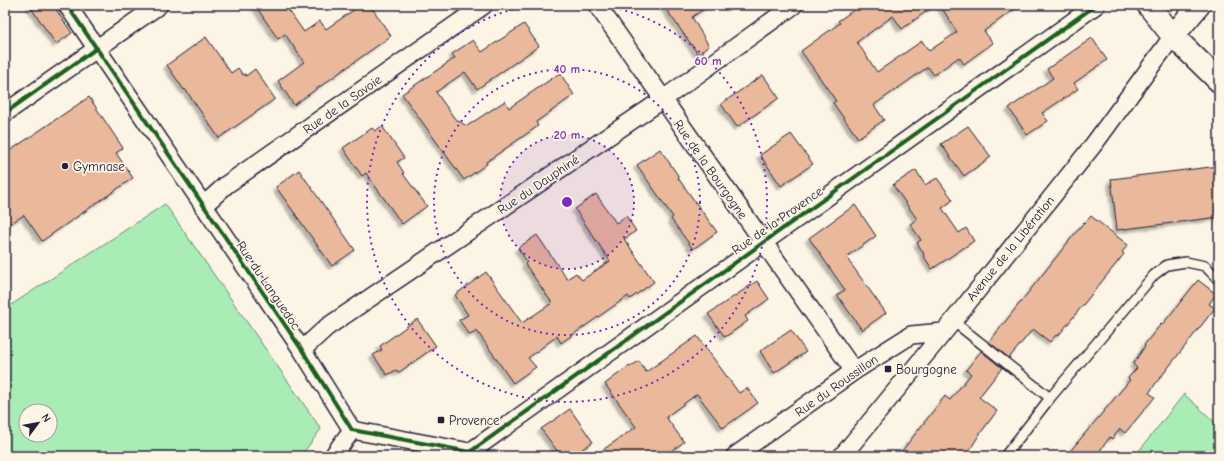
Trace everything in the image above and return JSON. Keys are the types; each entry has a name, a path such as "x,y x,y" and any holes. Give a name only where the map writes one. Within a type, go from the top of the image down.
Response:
{"main road":[{"path":"1148,5 1173,36 1219,81"},
{"path":"1173,36 1199,5"}],"street":[{"name":"Rue du Languedoc","path":"67,5 302,350 352,430"},
{"path":"5,113 159,5"},
{"name":"Rue de la Savoie","path":"203,206 226,185 484,5"},
{"name":"Rue de la Bourgogne","path":"597,5 662,100 854,371"},
{"name":"Rue du Dauphiné","path":"302,350 328,327 662,100 794,5"},
{"name":"Rue de la Provence","path":"472,454 762,242 1096,5"},
{"name":"Avenue de la Libération","path":"842,456 1094,144 1173,36"},
{"name":"Rue du Roussillon","path":"735,456 854,371 911,335 948,326"},
{"path":"333,456 352,430 472,454"}],"lane":[{"path":"1005,456 1050,398 1154,275 1167,266 1186,262 1205,266 1219,280"},
{"path":"948,326 1050,398"}],"green space":[{"path":"165,204 321,429 301,456 5,456 5,303 8,307"},
{"path":"1184,394 1219,426 1219,456 1135,456"}],"building":[{"path":"29,5 53,5 72,33 56,44"},
{"path":"255,5 285,5 304,32 320,21 326,29 361,5 370,5 391,36 294,105 278,81 304,62 285,34 278,39"},
{"path":"663,5 710,5 692,17 709,46 698,54"},
{"path":"861,5 935,5 902,29 893,16 857,42 877,72 922,41 929,51 957,32 940,5 1020,5 984,31 993,43 964,64 959,57 934,75 928,67 874,105 884,120 858,138 833,103 836,101 801,51 840,23 838,21"},
{"path":"524,24 539,46 477,89 465,72 436,92 455,119 467,126 505,101 509,108 560,73 574,95 536,122 538,126 486,162 487,164 464,180 402,94 455,58 452,54 473,40 482,52"},
{"path":"206,37 231,73 238,68 243,75 245,74 246,76 255,69 275,99 219,138 167,65"},
{"path":"1092,38 1107,60 1074,83 1078,89 1042,113 1048,121 1027,135 1009,108 1053,78 1047,69"},
{"path":"763,75 779,98 737,127 721,104"},
{"name":"Gymnase","path":"89,97 123,148 116,153 133,178 42,241 24,215 5,227 5,154"},
{"path":"382,126 404,158 397,162 404,173 403,174 427,206 402,224 366,173 362,176 343,148 372,128 375,131"},
{"path":"968,126 991,157 964,176 941,144"},
{"path":"791,134 813,164 781,186 760,155"},
{"path":"660,149 679,177 678,178 717,232 693,249 671,219 673,217 637,165"},
{"path":"1219,166 1219,217 1117,230 1111,179"},
{"path":"299,170 355,250 332,266 276,187"},
{"path":"916,170 925,185 937,178 953,200 942,208 959,233 966,228 974,241 932,269 917,243 921,240 910,224 917,219 893,185"},
{"path":"596,194 616,223 626,216 636,231 624,239 654,282 630,299 628,296 561,343 557,336 528,358 536,367 513,383 477,331 470,335 459,320 468,315 455,295 486,272 522,323 552,303 525,264 527,262 518,248 537,235 567,279 576,273 582,280 610,261 575,209"},
{"path":"855,205 876,236 846,257 886,313 862,330 837,295 845,290 809,238"},
{"path":"1091,216 1128,245 1122,252 1124,254 1058,336 1056,335 1050,342 1033,329 1009,358 989,342 1084,222 1085,223"},
{"path":"1198,280 1216,294 1209,304 1215,308 1149,393 1155,397 1125,433 1120,429 1112,439 1110,437 1096,456 1066,456 1130,380 1128,378 1137,368 1133,364 1145,346 1144,345"},
{"path":"757,281 769,299 745,316 748,321 725,337 708,314"},
{"path":"417,319 436,346 398,373 396,370 387,375 373,355 382,350 380,346"},
{"path":"791,330 806,352 774,373 760,351"},
{"path":"697,336 739,393 747,388 758,403 723,428 697,394 666,417 684,442 664,456 594,456 636,427 605,384 629,366 630,367 639,361 646,372"},
{"path":"981,351 1002,368 979,397 997,411 979,435 966,456 898,456 945,396 950,400 971,374 966,370"},
{"path":"570,409 593,442 572,456 561,456 541,429"}],"cycle path":[{"path":"67,5 302,350 352,430 470,452 475,456"},
{"path":"470,452 1096,5"},
{"path":"5,113 97,48"}],"place":[{"name":"Gymnase","path":"65,166"},
{"name":"Bourgogne","path":"888,369"},
{"name":"Provence","path":"441,420"}]}
